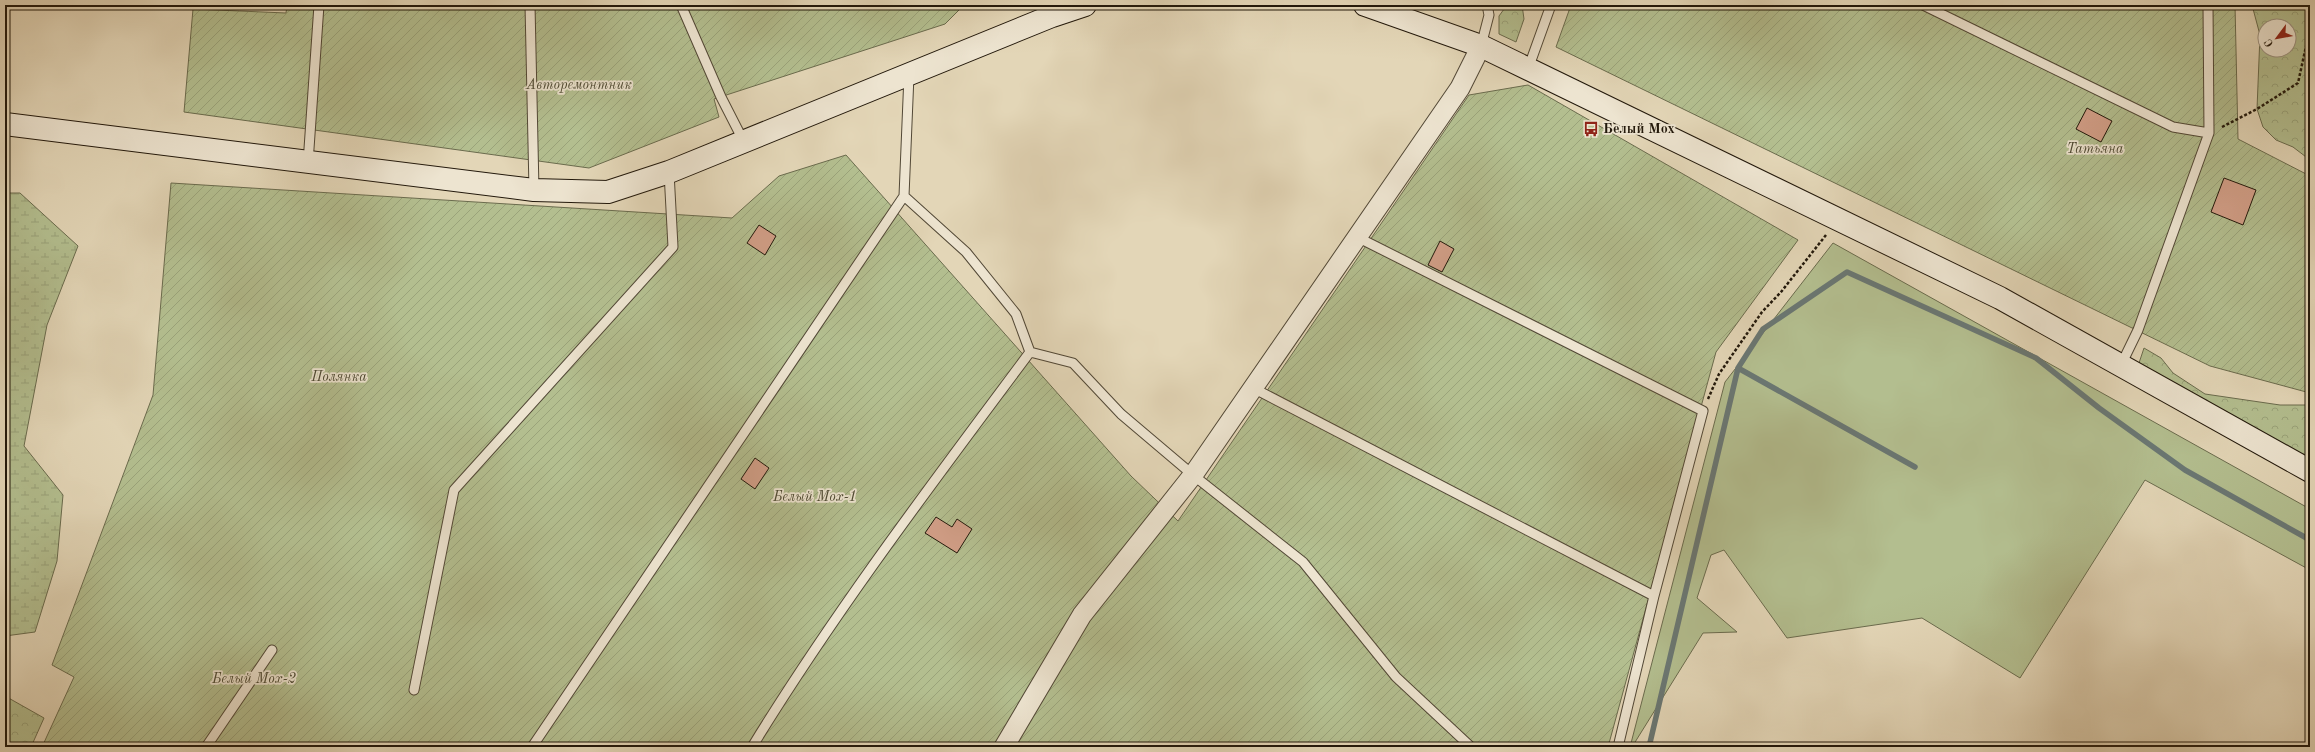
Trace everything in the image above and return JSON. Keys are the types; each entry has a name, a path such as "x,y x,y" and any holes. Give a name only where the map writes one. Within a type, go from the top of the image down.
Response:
{"street":[{"path":"5,124 534,190 608,192 669,172 909,74 1085,5"},
{"path":"1365,5 1398,10 1481,46 2000,298 2310,471"},
{"path":"1004,747 1082,615 1193,475 1460,88 1481,46"}],"lane":[{"path":"308,163 319,5"},
{"path":"530,5 534,190"},
{"path":"680,5 721,97 744,142"},
{"path":"1481,46 1489,15 1487,5"},
{"path":"1528,70 1551,5"},
{"path":"1923,5 2173,127 2209,133"},
{"path":"2121,365 2138,330 2209,133 2208,5"},
{"path":"532,747 904,196 909,74"},
{"path":"414,690 454,490 673,247 669,172"},
{"path":"904,196 966,252 1016,314 1030,352"},
{"path":"1357,237 1703,411 1654,596 1618,747"},
{"path":"1030,352 1073,363 1121,414 1193,475 1303,562 1396,677 1471,747"},
{"path":"752,747 784,695 915,506 1030,352"},
{"path":"1253,388 1654,596"},
{"path":"206,747 272,650"}],"path":[{"path":"2209,133 2257,109 2298,83 2310,28 2306,5"},
{"path":"1703,411 1719,374 1762,312 1781,292 1838,219"}],"green space":[{"name":"Авторемонтник","path":"287,5 964,5 945,24 714,99 719,117 589,168 184,112 193,9 286,13"},
{"path":"1507,5 1522,5 1524,19 1516,42 1499,34 1499,16"},
{"name":"Татьяна","path":"1571,5 2235,5 2238,139 2310,176 2310,393 2210,366 1556,47"},
{"path":"2252,5 2310,5 2310,160 2293,147 2276,140 2263,127 2257,109 2259,58 2297,58 2297,18 2257,18 2257,24"},
{"name":"Белый Мох-1","path":"1528,85 1798,240 1716,352 1608,747 42,747 74,677 52,665 153,395 171,183 732,218 779,176 846,155 1131,476 1178,521 1469,95"},
{"path":"5,193 20,193 78,246 47,325 24,446 63,495 57,561 35,632 5,636"},
{"path":"1833,243 2310,509 2310,570 2145,480 2020,678 1922,618 1787,638 1724,550 1711,555 1697,598 1737,632 1703,633 1632,747 1630,747 1725,382"},
{"path":"2144,348 2161,358 2173,373 2205,394 2280,405 2310,405 2310,462 2138,366"},
{"path":"5,696 44,718 31,747 5,747"}],"building":[{"path":"2087,108 2112,121 2101,142 2076,129"},
{"path":"2224,178 2256,190 2243,225 2211,212"},
{"path":"759,225 776,236 765,255 747,243"},
{"path":"1440,241 1454,249 1442,272 1428,265"},
{"path":"755,458 769,468 755,489 741,479"},
{"path":"936,517 952,527 957,519 972,529 957,553 925,533"}],"waterway":[{"path":"1649,747 1738,368 1763,329 1847,272 2036,358 2099,408 2185,470 2310,540"},
{"path":"1738,368 1915,467"}],"place":[{"name":"Белый Мох","path":"1591,129"}],"park label":[{"name":"Полянка","path":"339,377"},
{"name":"Белый Мох-2","path":"254,679"}]}
